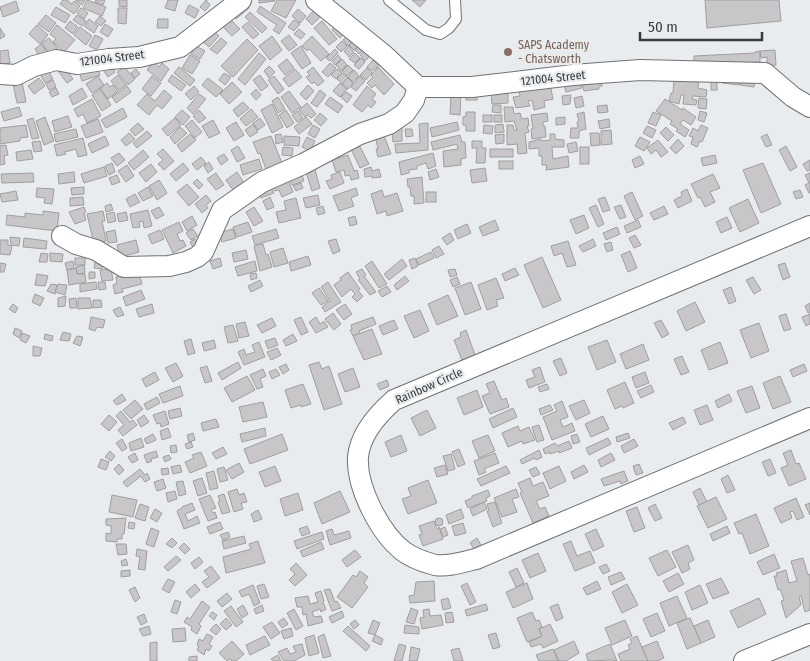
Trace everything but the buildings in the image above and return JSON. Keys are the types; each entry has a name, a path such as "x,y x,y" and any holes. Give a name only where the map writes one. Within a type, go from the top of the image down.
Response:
{"street":[{"name":"121004 Street","path":"0,74 16,75 34,66 56,60 77,64 109,59 139,58 180,47 241,0"},
{"path":"62,236 76,244 96,250 124,267 169,266 186,262 203,252 222,210 262,182 360,134 389,124 405,113 414,100 418,87 384,55 316,0"},
{"name":"121004 Street","path":"418,87 472,86 640,70 765,73 793,97 810,107"},
{"name":"Rainbow Circle","path":"810,226 394,400 384,409 367,431 358,457 359,472 363,489 372,509 392,540 404,552 419,560 436,565 452,565 476,558 810,418"},
{"path":"744,661 810,634"}],"lane":[{"path":"389,0 426,30 440,34 449,28 456,19 455,0"}],"place":[{"name":"SAPS Academy - Chatsworth","path":"508,52"}]}
